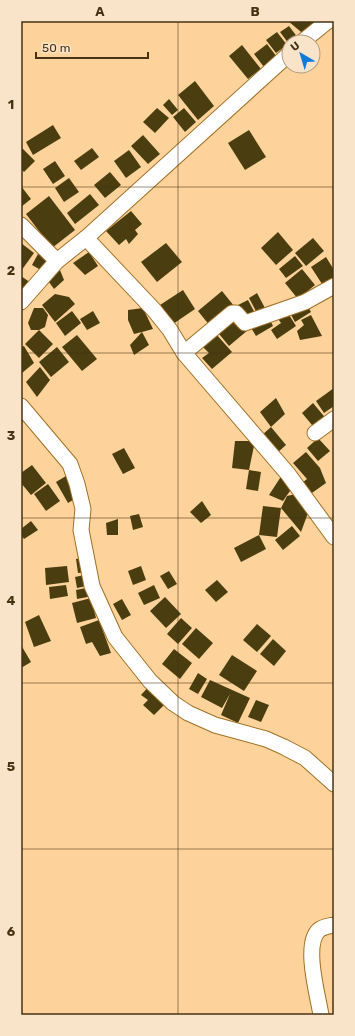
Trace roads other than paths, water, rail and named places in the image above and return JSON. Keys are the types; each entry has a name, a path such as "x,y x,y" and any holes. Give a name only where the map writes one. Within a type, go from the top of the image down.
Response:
{"street":[{"path":"312,34 328,21"},
{"path":"21,302 57,261 86,238 281,61"},
{"path":"21,225 57,261"},
{"path":"86,238 154,310 170,330 184,353 288,474 334,536"},
{"path":"184,353 232,313 236,314 245,324 305,302 334,286"},
{"path":"21,406 70,464 83,509 81,530 92,586 115,637 150,681 173,703 188,713 215,725 266,739 284,747 305,758 334,784"},
{"path":"315,433 334,419"},
{"path":"321,1015 312,966 313,943 319,930 326,926 334,925"}]}
